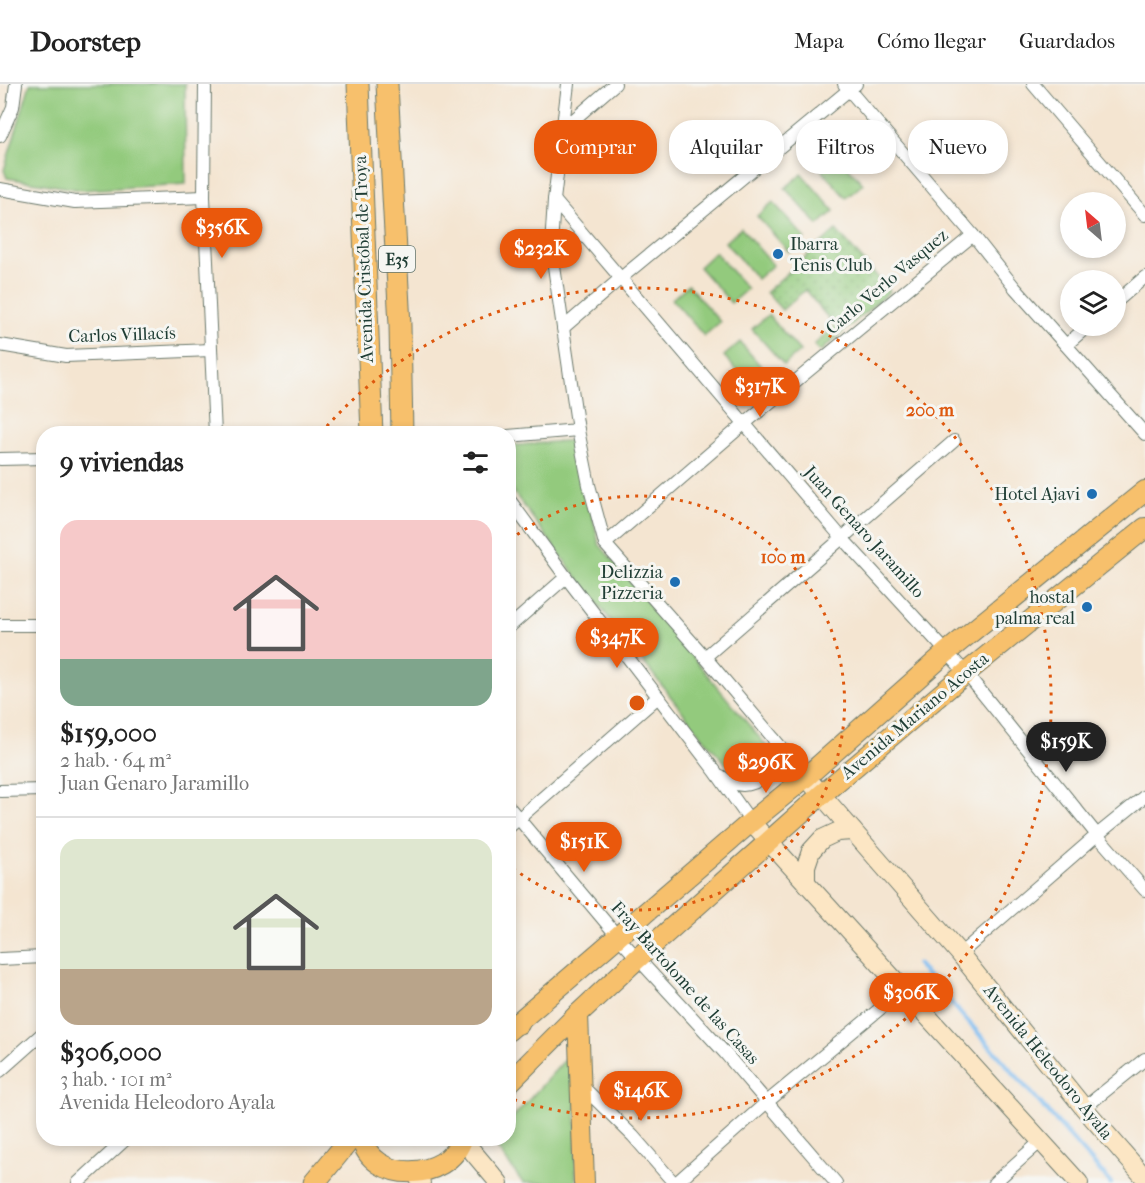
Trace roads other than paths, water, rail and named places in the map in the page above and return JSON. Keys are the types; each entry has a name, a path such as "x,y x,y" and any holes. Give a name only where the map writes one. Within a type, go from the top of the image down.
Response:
{"highway":[{"name":"Avenida Cristóbal de Troya","path":"357,84 372,426"},
{"name":"Avenida Cristóbal de Troya","path":"387,84 400,325 402,426"},
{"path":"314,1183 344,1146"},
{"path":"364,1146 375,1167 387,1176 400,1181 418,1183 440,1174 455,1159 461,1146"}],"main road":[{"name":"Avenida Mariano Acosta","path":"516,1023 806,777 948,651 1145,491"},
{"name":"Avenida Mariano Acosta","path":"516,1076 637,959 821,795 966,673 1145,528"},
{"name":"Avenida Heleodoro Ayala","path":"806,777 960,954 1084,1108 1145,1178"},
{"path":"751,822 1078,1183"},
{"path":"806,882 806,866 812,851 822,839 837,832 853,831"},
{"path":"578,1014 584,1183"},
{"path":"468,1146 499,1183"}],"street":[{"path":"0,136 13,107 16,84"},
{"path":"205,84 204,197 215,426"},
{"name":"Avenida Heleodoro Ayala","path":"564,120 568,84"},
{"path":"573,120 615,84"},
{"path":"1033,84 1145,215"},
{"path":"563,328 850,86 1015,288 1145,434"},
{"name":"Avenida Heleodoro Ayala","path":"557,174 551,246 578,430 589,485 605,544 705,657 806,777"},
{"path":"0,189 75,202 204,197"},
{"name":"Juan Genaro Jaramillo","path":"554,200 842,538 948,651 1097,835 1145,890"},
{"name":"Carlo Verlo Vasquez","path":"605,544 745,423 973,235"},
{"path":"1126,293 1145,277"},
{"path":"1066,345 1077,336"},
{"name":"Carlos Villacís","path":"0,345 66,356 211,350"},
{"path":"516,435 578,430"},
{"path":"705,657 954,441"},
{"path":"0,459 36,458"},
{"path":"516,509 566,578 715,771 751,822"},
{"path":"516,621 566,578"},
{"path":"0,625 36,625"},
{"path":"516,821 658,697"},
{"path":"715,771 728,781 743,785 759,781 771,770 774,762 776,755 774,739"},
{"path":"0,791 36,790"},
{"path":"960,954 1145,796"},
{"name":"Fray Bartolome de las Casas","path":"516,815 637,959 725,1053 836,1183"},
{"path":"0,959 36,957"},
{"path":"581,1085 633,1136 675,1183 767,1102 904,989"},
{"path":"0,1071 36,1039"},
{"path":"1084,1108 1145,1059"},
{"path":"994,1183 1041,1142"},
{"path":"78,1183 118,1146"}],"waterway":[{"path":"917,964 1111,1183"}],"place":[{"name":"Ibarra Tenis Club","path":"778,254"},
{"name":"Hotel Ajavi","path":"1092,494"},
{"name":"Delizzia Pizzeria","path":"675,582"},
{"name":"hostal palma real","path":"1087,607"}]}
